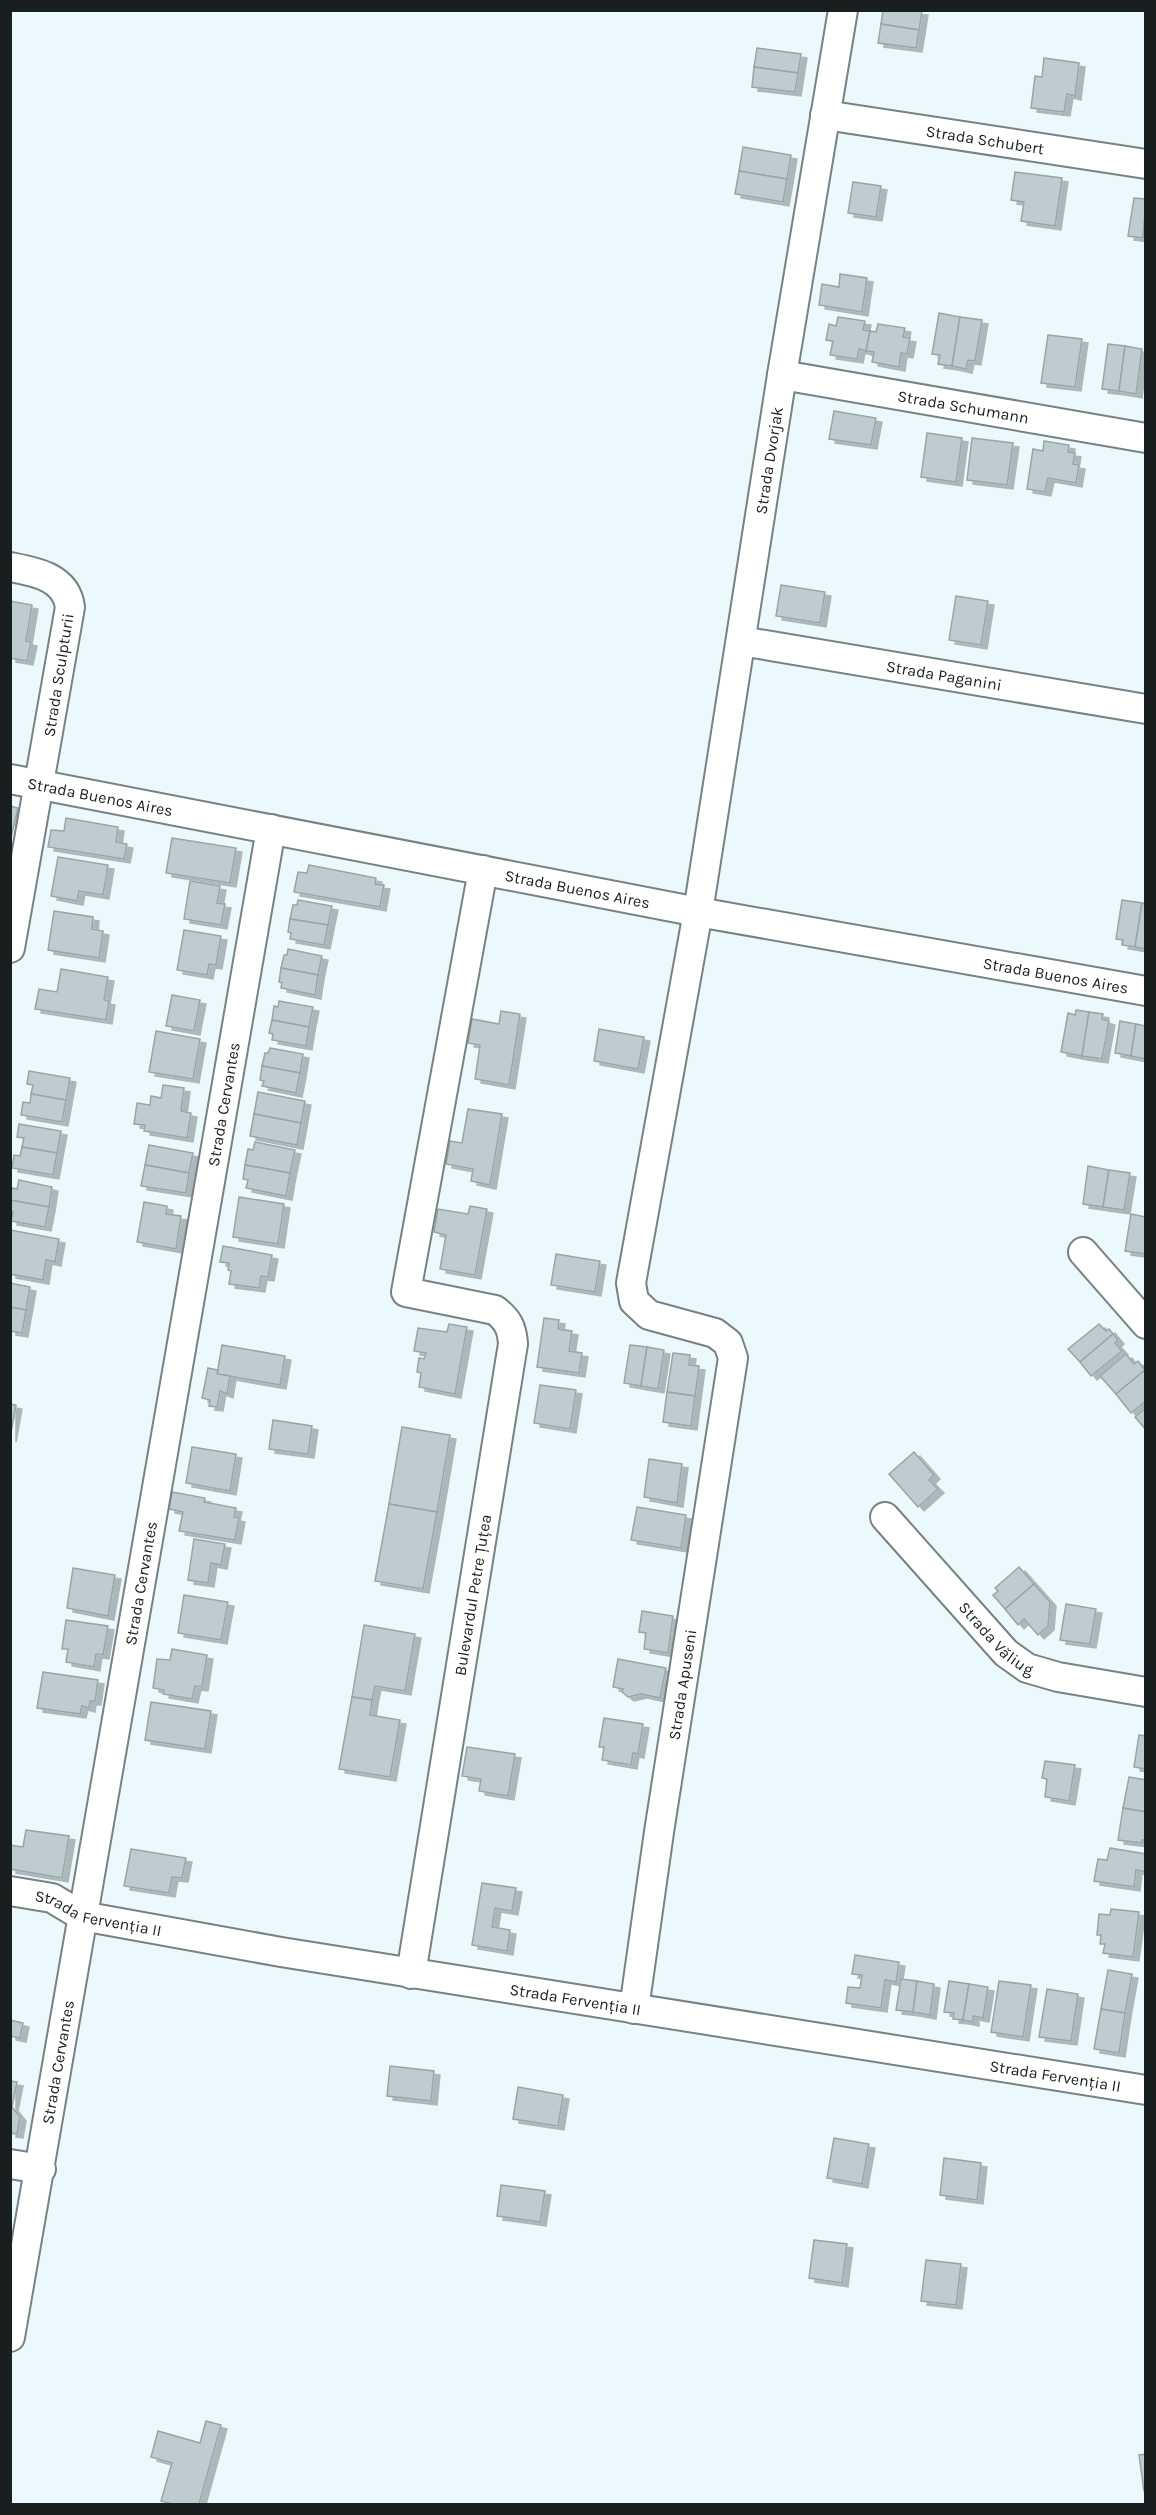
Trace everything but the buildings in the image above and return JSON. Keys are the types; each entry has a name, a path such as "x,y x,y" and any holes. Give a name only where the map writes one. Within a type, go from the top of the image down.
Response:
{"street":[{"name":"Strada Dvorjak","path":"733,1358 728,1343 715,1333 649,1315 634,1301 631,1283 698,912 782,375 843,10"},
{"name":"Strada Schubert","path":"825,115 1146,164"},
{"name":"Strada Schumann","path":"782,375 1146,438"},
{"name":"Strada Sculpturii","path":"10,567 35,571 52,579 63,588 69,597 70,607 40,785"},
{"name":"Strada Paganini","path":"741,641 1146,709"},
{"name":"Strada Buenos Aires","path":"10,779 698,912 1146,991"},
{"path":"10,948 40,785"},
{"name":"Strada Cervantes","path":"10,2337 41,2169 82,1916 271,830"},
{"name":"Bulevardul Petre Țuțea","path":"411,1974 513,1344 512,1329 505,1317 495,1310 406,1292 483,870"},
{"path":"1083,1252 1146,1324"},
{"name":"Strada Apuseni","path":"634,2009 662,1808 733,1358"},
{"name":"Strada Văliug","path":"885,1518 1006,1653 1027,1668 1058,1677 1146,1692"},
{"name":"Strada Fervenția II","path":"10,1891 52,1898 82,1916 411,1974 1146,2090"},
{"path":"10,2164 41,2169"}]}
